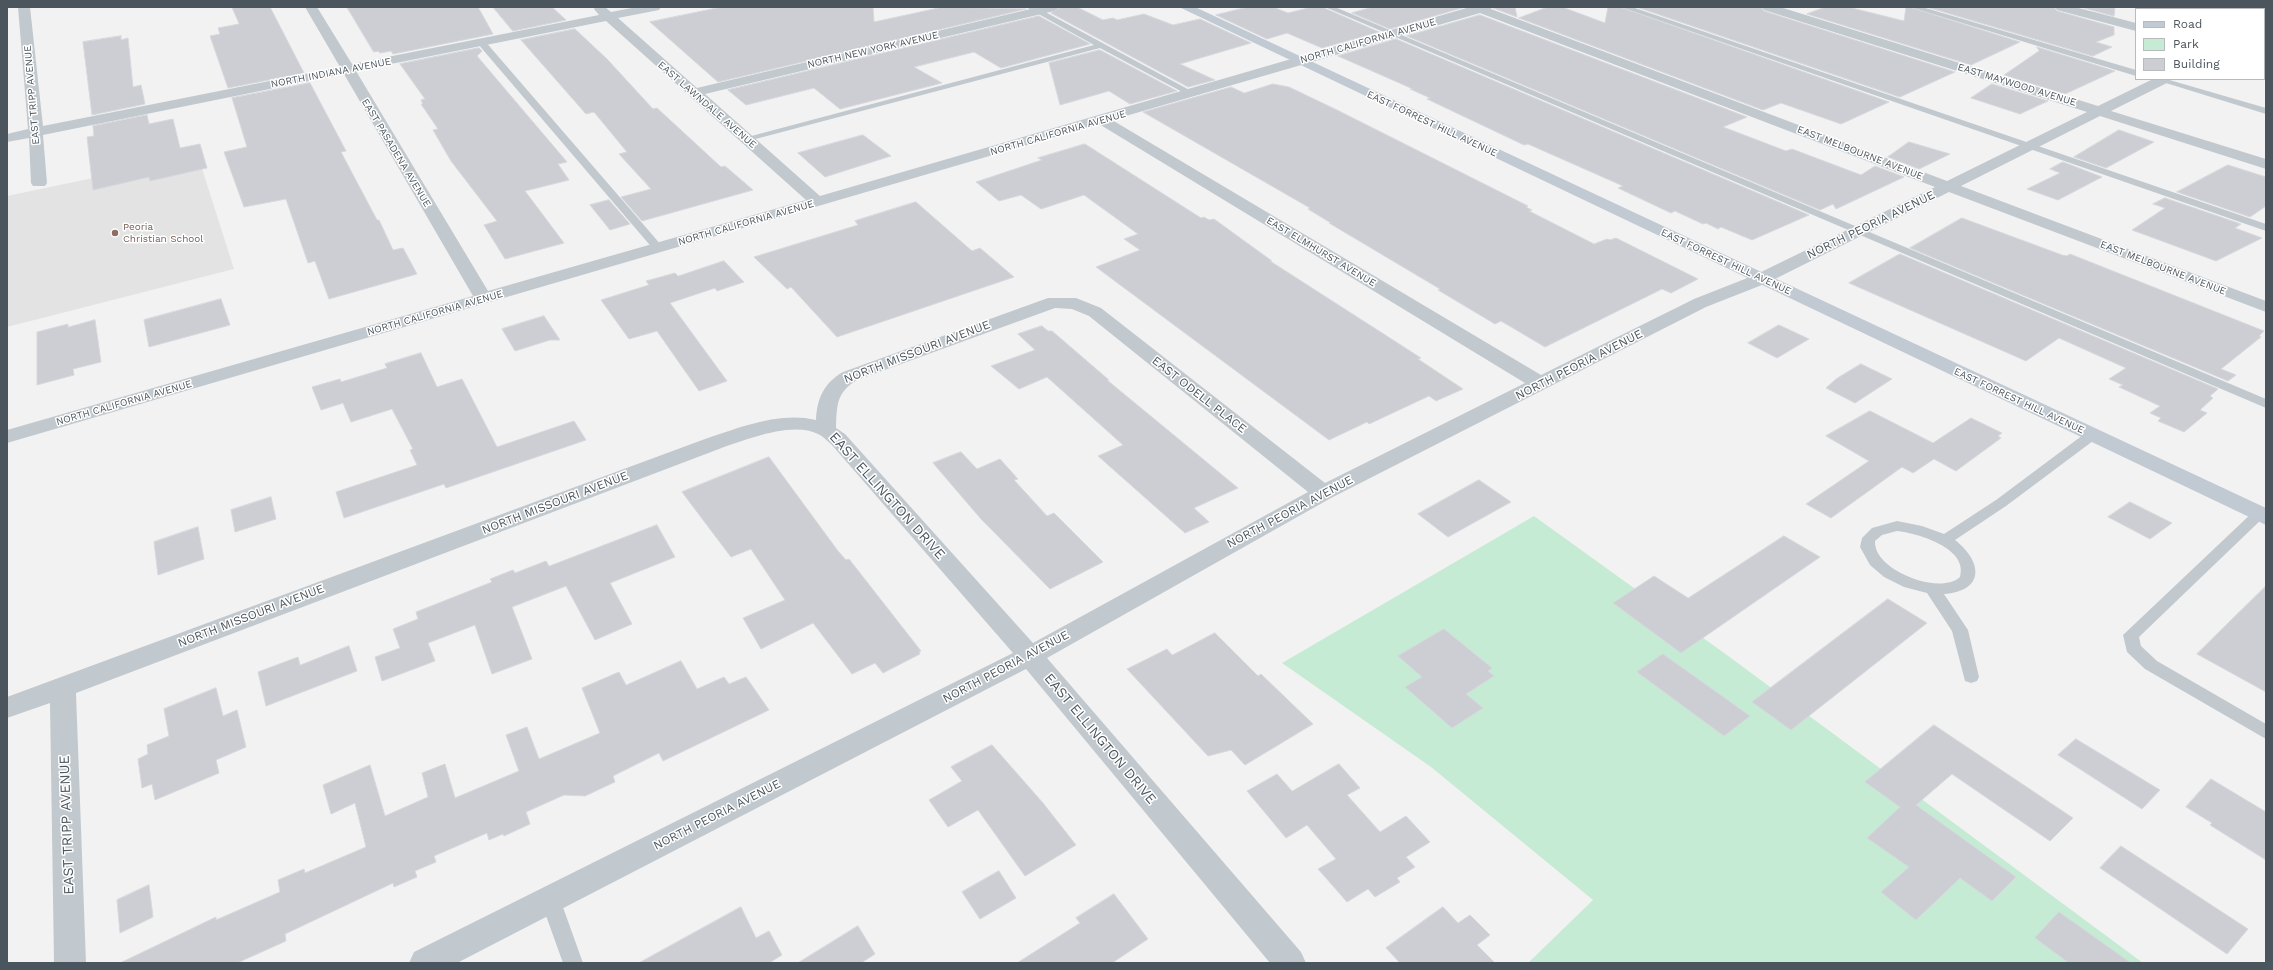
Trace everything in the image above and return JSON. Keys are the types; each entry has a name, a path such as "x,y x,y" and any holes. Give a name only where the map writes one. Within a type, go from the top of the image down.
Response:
{"main road":[{"name":"EAST FORREST HILL AVENUE","path":"1186,7 2262,515"}],"street":[{"name":"EAST TRIPP AVENUE","path":"24,7 36,132 39,183"},
{"name":"EAST PASADENA AVENUE","path":"311,7 346,70 484,299"},
{"name":"NORTH INDIANA AVENUE","path":"7,138 481,42 603,12 655,7"},
{"name":"NORTH NEW YORK AVENUE","path":"692,93 1033,9 1054,7"},
{"name":"EAST MAYWOOD AVENUE","path":"1768,7 2266,164"},
{"path":"2061,7 2135,28"},
{"name":"NORTH CALIFORNIA AVENUE","path":"7,437 1102,120 1481,8"},
{"name":"EAST MELBOURNE AVENUE","path":"1481,8 2266,307"},
{"name":"EAST LAWNDALE AVENUE","path":"603,12 692,93 818,202"},
{"name":"NORTH PEORIA AVENUE","path":"425,963 1030,656 1323,493 1708,299 1762,279 2100,111 2159,80"},
{"name":"EAST ELMHURST AVENUE","path":"1102,120 1541,384"},
{"name":"NORTH MISSOURI AVENUE","path":"7,708 725,439 781,425 801,425 826,429 826,409 830,394 837,384 850,376 1041,305 1058,302 1072,303"},
{"name":"EAST ODELL PLACE","path":"1072,303 1086,307 1095,312 1323,493"},
{"name":"EAST ELLINGTON DRIVE","path":"826,429 836,436 1030,656 1290,963"},
{"name":"EAST TRIPP AVENUE","path":"63,687 70,963"}],"lane":[{"path":"1329,7 2266,404"},
{"path":"1625,7 2266,228"},
{"path":"1914,7 2135,73"},
{"path":"1033,9 1192,93"},
{"path":"481,42 658,248"},
{"path":"746,139 1102,45"},
{"path":"2164,80 2266,111"},
{"path":"1945,540 2001,503 2092,435"},
{"path":"2262,515 2131,635 2133,648 2151,665 2266,732"},
{"path":"1897,526 1929,532 1958,549 1967,560 1970,570 1968,579 1960,586 1948,589 1932,589 1914,585 1883,569 1873,558 1868,548 1868,539 1873,532 1883,527 1897,526"},
{"path":"1932,589 1960,630 1971,677"},
{"path":"550,899 573,963"}],"shaded area":[{"name":"Peoria Christian School","path":"198,156 234,269 7,327 7,196"}],"green space":[{"path":"1534,516 1731,658 2143,963 1528,963 1593,900 1431,767 1282,663"}],"building":[{"path":"232,7 270,7 304,73 228,88 210,36 220,34 218,28 239,24"},
{"path":"347,7 478,7 493,34 393,54 391,51 380,53 378,51 374,52"},
{"path":"493,7 552,7 566,20 513,31"},
{"path":"722,7 873,7 874,22 943,7 1026,9 718,82 650,22"},
{"path":"1061,7 1077,7 1103,20 1113,18 1117,20 1144,14 1173,25 1200,19 1251,43 1180,64 1215,80 1188,87 1051,13"},
{"path":"1248,7 1273,7 1288,13 1312,7 1322,7 1379,32 1322,48 1287,33 1267,39 1216,15"},
{"path":"1373,7 1465,7 1390,29 1352,13"},
{"path":"1515,7 1517,17 1493,8"},
{"path":"1548,7 1562,7 1605,23 1608,7 1620,7 1889,102 1841,124 1781,103 1763,110 1519,18"},
{"path":"1637,7 1761,7 1764,11 1955,72 1900,97"},
{"path":"1826,7 1848,7 1904,21 1906,7 1909,7 2020,42 1971,65 1807,14"},
{"path":"1927,7 2054,7 2057,11 2114,27 2114,35 2096,42 2112,47 2093,56"},
{"path":"2081,7 2115,7 2114,16"},
{"path":"1480,15 1747,117 1723,127 1786,151 1792,149 1861,175 1875,166 1904,177 1836,209 1833,204 1820,210 1407,36"},
{"path":"1039,16 1090,44 1001,68 974,52 914,67 942,83 840,109 814,88 746,105 728,90"},
{"path":"575,29 607,59 653,109 657,108 721,167 725,166 753,190 642,221 621,197 651,189 619,154 627,152 594,112 586,114 521,40"},
{"path":"121,36 121,40 128,38 133,87 141,85 145,104 92,115 83,42"},
{"path":"1396,39 1809,215 1752,240 1721,227 1718,229 1706,223 1703,224 1675,211 1671,213 1618,188 1623,186 1528,144 1524,145 1427,99 1430,98 1410,89 1413,89 1338,56"},
{"path":"2037,47 2115,71 2065,94 2004,75 2039,51"},
{"path":"479,48 482,51 477,56 567,162 558,164 569,180 525,191 564,243 505,259 484,225 497,221 451,161 433,130 438,129 421,104 423,104 421,100 425,99 400,64"},
{"path":"1100,50 1177,91 1130,104 1109,91 1060,105 1049,63"},
{"path":"310,83 346,151 341,152 377,220 379,220 393,250 403,248 417,274 329,299 315,261 308,263 286,199 244,207 224,152 247,147 232,98"},
{"path":"1273,84 1289,87 1337,110 1528,206 1526,207 1532,210 1529,211 1594,244 1607,239 1610,240 1616,238 1698,279 1671,293 1662,289 1545,347 1501,321 1495,324 1438,290 1440,289 1329,223 1331,223 1308,209 1310,208 1143,112 1231,87 1244,93"},
{"path":"1992,84 2048,101 2020,114 1971,98"},
{"path":"147,115 149,124 173,119 180,148 200,144 207,168 150,181 149,177 93,190 87,137 94,136 93,126"},
{"path":"2119,130 2154,142 2106,168 2074,157"},
{"path":"863,135 891,156 825,177 798,153"},
{"path":"1909,142 1950,154 1919,169 1888,157"},
{"path":"1085,144 1201,218 1204,217 1209,220 1214,219 1272,261 1270,261 1421,358 1418,359 1463,389 1436,401 1429,396 1369,424 1367,422 1329,440 1096,267 1140,250 1124,239 1138,234 1084,195 1041,209 1021,195 999,201 976,182 1042,160 1038,158"},
{"path":"2063,162 2102,177 2058,200 2027,189 2060,173 2050,169"},
{"path":"2228,165 2266,177 2266,206 2250,217 2177,192"},
{"path":"2165,198 2241,224 2235,228 2262,238 2216,261 2132,230 2165,208 2153,204"},
{"path":"609,200 630,224 610,230 590,205"},
{"path":"916,202 972,251 980,248 1014,277 837,337 791,287 787,289 754,257 858,225 855,221"},
{"path":"1962,218 2062,255 2067,256 2070,254 2264,331 2259,336 2261,337 2221,369 2236,375 2228,381 1910,248"},
{"path":"1900,254 2218,389 2210,396 2213,398 2200,410 2207,413 2184,432 2158,421 2161,418 2150,413 2160,406 2119,387 2123,385 2109,379 2126,368 2059,338 2026,361 1849,283"},
{"path":"724,261 744,282 717,291 715,288 670,303 727,381 699,391 657,331 629,339 601,300 649,285 646,281 675,273 678,276"},
{"path":"221,299 230,325 149,347 144,320"},
{"path":"544,316 560,340 550,340 515,351 502,329"},
{"path":"95,320 101,362 73,369 74,375 37,385 37,332 68,324 68,327"},
{"path":"1779,325 1809,339 1777,358 1748,343"},
{"path":"1042,326 1048,331 1052,331 1109,380 1107,380 1238,488 1194,508 1209,522 1185,533 1098,456 1123,445 1047,377 1019,389 991,366 1035,350 1018,334"},
{"path":"421,353 437,387 462,379 497,447 574,421 586,440 446,488 444,484 344,518 336,492 417,465 410,450 413,449 392,409 351,422 343,403 321,410 312,387 340,379 341,382 387,368 385,364"},
{"path":"1861,364 1892,379 1855,403 1826,388 1836,379"},
{"path":"1870,411 1933,443 1971,418 2002,433 1998,436 2001,438 1956,471 1934,459 1913,473 1902,467 1831,518 1806,504 1869,461 1826,436"},
{"path":"961,452 977,469 1000,459 1018,479 1014,480 1047,516 1054,513 1103,562 1050,589 981,519 933,463"},
{"path":"769,457 838,551 846,560 849,559 921,651 919,652 920,654 883,673 875,663 852,674 813,623 761,649 743,618 785,600 751,549 731,557 682,492"},
{"path":"1479,480 1511,502 1448,537 1418,514"},
{"path":"271,497 276,519 235,532 231,510"},
{"path":"2130,502 2172,523 2150,539 2108,517"},
{"path":"657,525 675,557 610,583 632,624 595,640 566,586 512,607 532,659 492,674 475,625 428,643 435,661 382,681 375,657 400,648 393,629 418,619 416,612 492,582 490,579 513,570 515,573 546,561 549,566"},
{"path":"198,527 204,559 158,575 154,542"},
{"path":"1784,536 1820,557 1681,653 1613,603 1654,576 1688,598"},
{"path":"2266,586 2266,692 2197,654"},
{"path":"1888,599 1927,623 1791,730 1752,702"},
{"path":"1444,629 1492,668 1488,671 1494,676 1466,694 1483,708 1452,728 1405,687 1422,677 1398,656"},
{"path":"1215,633 1258,676 1261,674 1313,724 1245,765 1231,750 1208,756 1127,669 1167,649 1172,655"},
{"path":"349,646 357,671 266,706 258,672 298,657 300,665"},
{"path":"1663,654 1750,716 1724,736 1637,672"},
{"path":"681,661 697,689 724,677 729,684 746,677 769,710 663,761 659,753 613,776 615,782 585,796 564,795 526,812 530,824 504,836 503,834 489,840 487,833 434,856 436,862 415,871 417,877 394,887 393,883 285,934 286,941 237,963 120,963 216,917 216,920 280,892 278,880 304,869 305,873 366,847 355,803 331,814 323,785 370,765 385,816 428,797 422,773 445,764 455,798 519,771 506,735 527,727 539,759 600,733 582,688 619,672 626,685"},
{"path":"216,688 223,716 237,710 246,747 216,760 219,773 155,800 152,784 142,788 138,759 148,754 147,745 169,736 164,709"},
{"path":"1934,725 2073,818 2050,841 1952,774 1916,805 2016,877 1992,901 1960,878 1916,920 1881,892 1909,867 1867,838 1900,807 1865,782"},
{"path":"2076,739 2160,790 2142,809 2058,755"},
{"path":"992,745 1043,803 1076,845 1025,876 978,810 948,827 929,800 962,781 951,767"},
{"path":"1339,764 1360,788 1347,795 1380,832 1406,816 1430,842 1406,857 1415,867 1397,878 1400,882 1375,897 1368,889 1347,902 1318,869 1336,859 1307,825 1286,838 1247,791 1277,774 1292,791"},
{"path":"2211,779 2266,812 2266,860 2210,825 2212,823 2186,807"},
{"path":"2121,846 2248,929 2227,954 2100,868"},
{"path":"999,871 1016,898 980,919 962,892"},
{"path":"149,885 153,917 120,933 117,900"},
{"path":"1114,894 1148,939 1112,963 1017,963 1080,923 1076,918"},
{"path":"741,907 756,938 769,931 782,955 769,963 639,963"},
{"path":"1443,907 1458,923 1470,915 1490,935 1477,945 1495,963 1400,963 1386,948"},
{"path":"2059,912 2131,963 2069,963 2035,938"},
{"path":"858,926 875,954 861,963 798,963"}],"place":[{"name":"Peoria Christian School","path":"115,233"}]}
